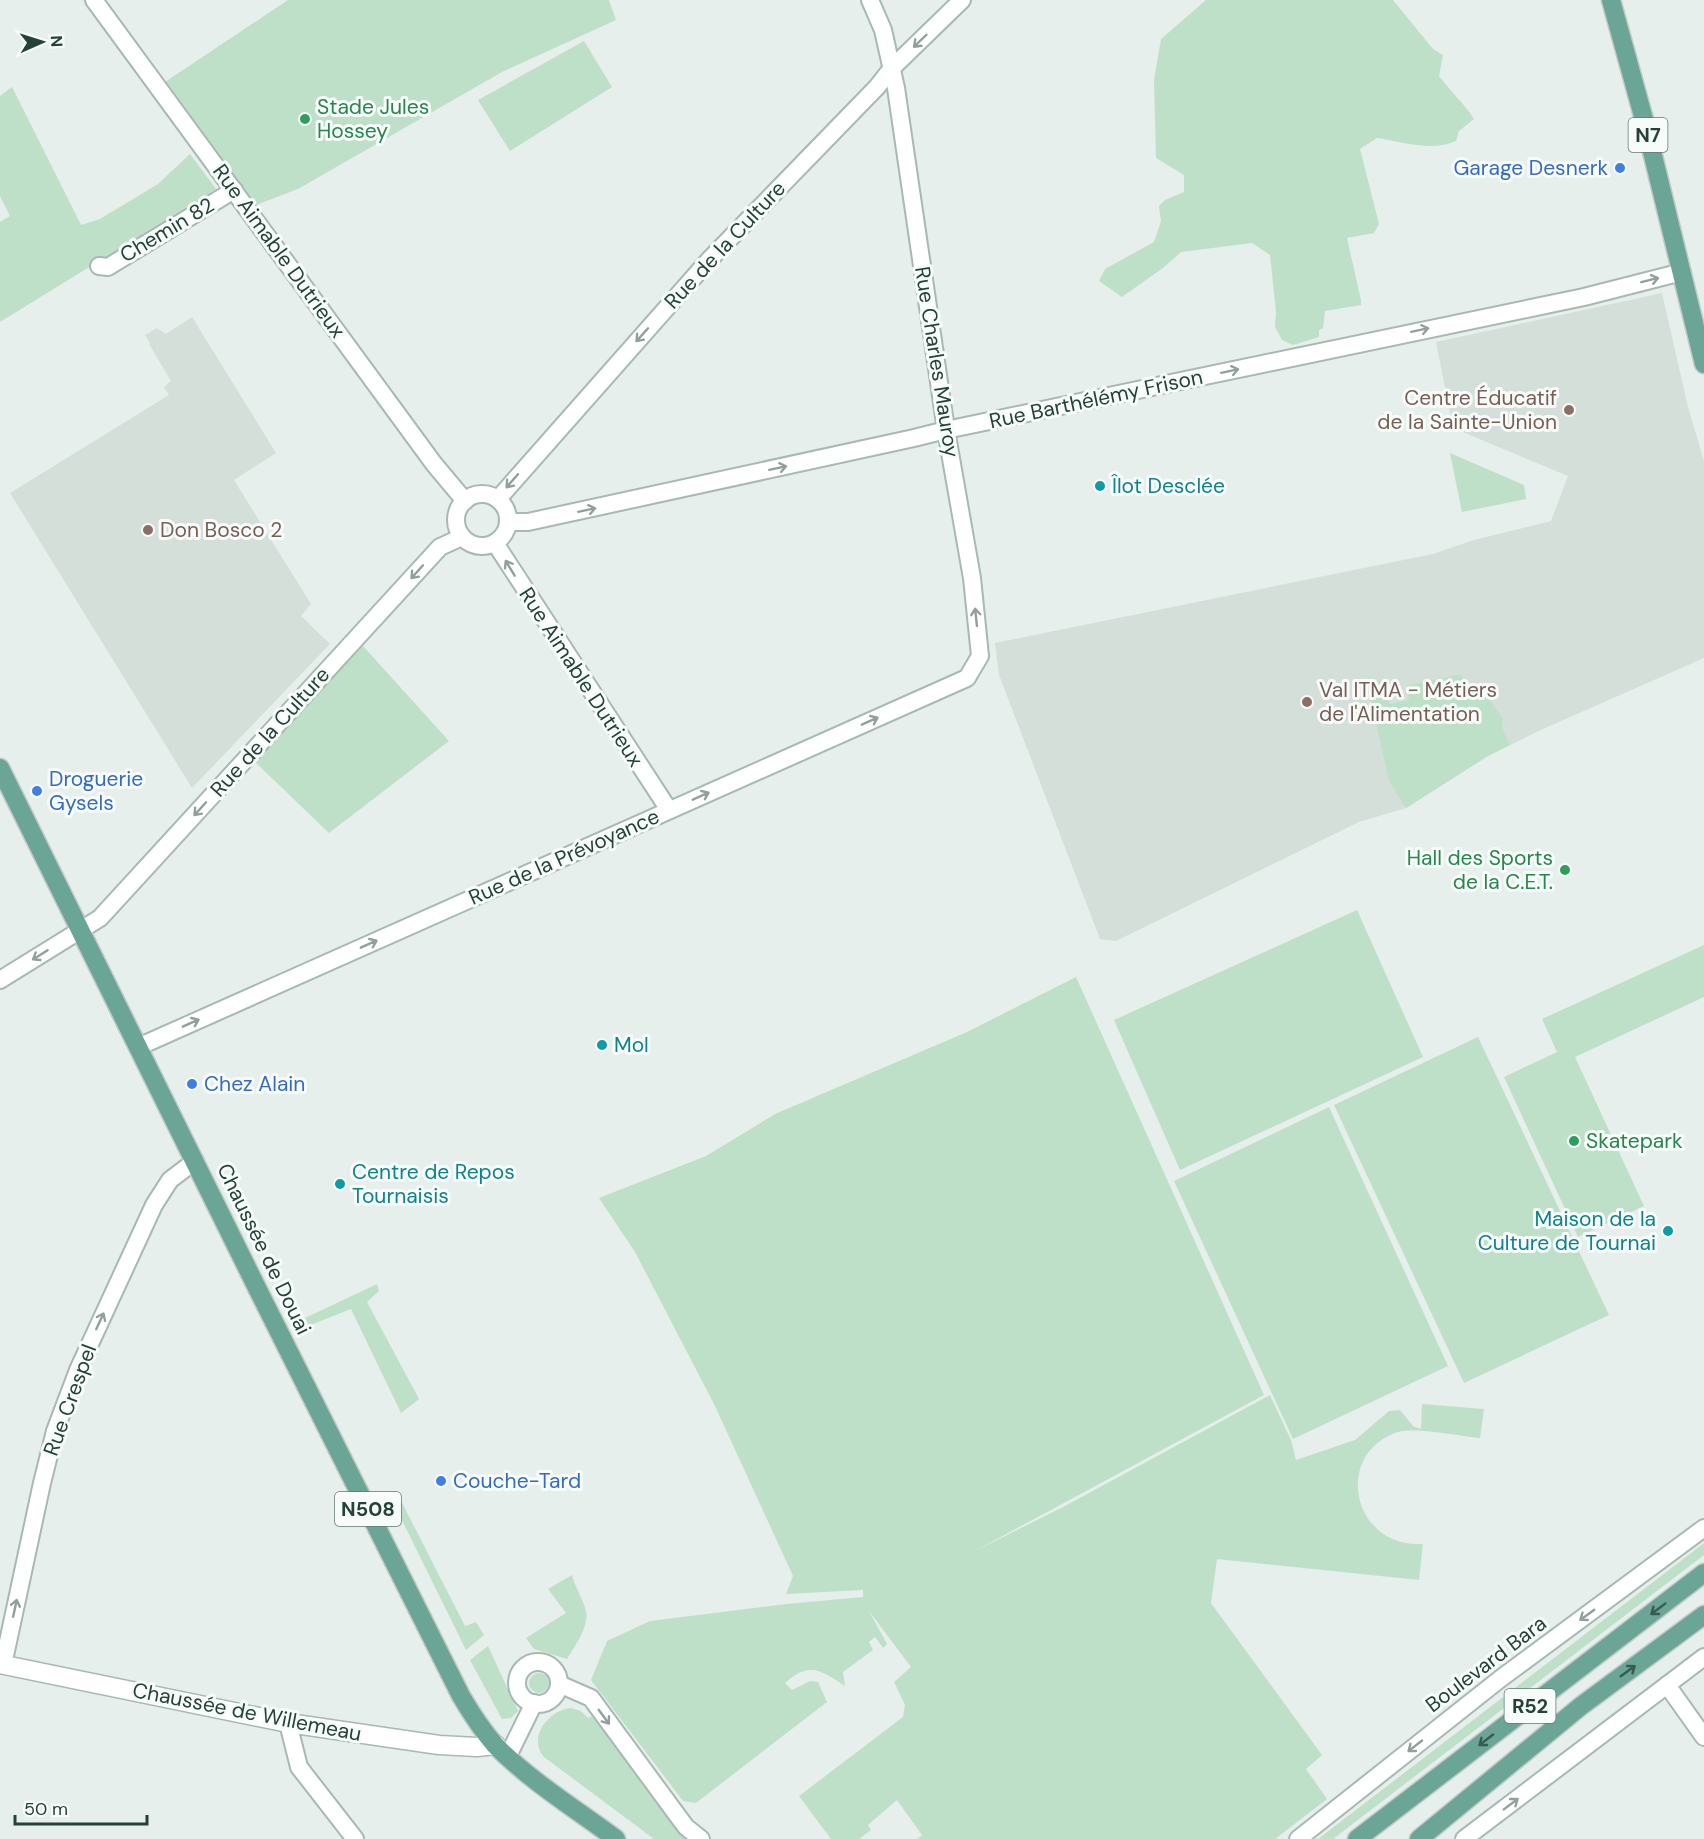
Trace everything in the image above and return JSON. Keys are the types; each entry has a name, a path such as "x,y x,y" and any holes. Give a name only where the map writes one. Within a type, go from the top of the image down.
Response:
{"main road":[{"name":"N7","path":"1611,0 1645,123 1704,364"},
{"name":"Chaussée de Douai","path":"0,768 461,1696 476,1721 502,1750"},
{"name":"R52","path":"1357,1839 1704,1573"},
{"name":"R52","path":"1419,1839 1581,1706 1704,1615"},
{"name":"N508","path":"502,1750 549,1790 615,1839"}],"street":[{"name":"Rue Aimable Dutrieux","path":"94,0 434,464 465,501"},
{"name":"Rue Charles Mauroy","path":"870,0 883,30 896,88 946,430 972,578 980,656"},
{"name":"Rue de la Culture","path":"498,499 709,260 877,87 892,68 962,0"},
{"name":"Chemin 82","path":"99,266 108,267 234,190"},
{"name":"Rue Barthélémy Frison","path":"509,522 528,522 946,430 1584,297 1682,272"},
{"path":"487,494 498,499 508,513 509,522 503,536 487,546 469,543 457,528 456,518 459,509 465,501 475,495 487,494"},
{"name":"Rue de la Culture","path":"0,980 100,918 440,547 462,537"},
{"name":"Rue Aimable Dutrieux","path":"495,543 669,810"},
{"name":"Rue de la Prévoyance","path":"138,1047 967,678 980,656"},
{"name":"Rue Crespel","path":"2,1665 55,1431 78,1370 153,1205 170,1180 195,1161"},
{"name":"Boulevard Bara","path":"1298,1839 1500,1679 1704,1528"},
{"path":"1464,1839 1704,1657"},
{"path":"531,1663 545,1663 556,1671 559,1684 553,1697 541,1703 534,1703 523,1697 518,1685 520,1672 531,1663"},
{"name":"Chaussée de Willemeau","path":"2,1665 288,1722 439,1745 502,1750"},
{"path":"559,1684 591,1698 680,1820 701,1839"},
{"path":"1667,1685 1704,1737"},
{"path":"502,1750 534,1703"},
{"path":"288,1722 299,1767 355,1839"}],"shaded area":[{"name":"Val ITMA - Métiers de l'Alimentation","path":"1662,293 1688,407 1704,461 1704,658 1543,729 1488,756 1406,808 1359,822 1116,941 1100,939 999,675 995,643 1433,554 1474,540 1551,521 1568,476 1453,428 1436,342"},
{"name":"Don Bosco 2","path":"192,317 276,453 234,480 311,604 301,616 330,644 192,788 10,493 169,395 164,387 171,381 145,335 157,328 166,334"}],"green space":[{"name":"Stade Jules Hossey","path":"288,0 609,0 616,20 502,72 298,189 248,208 165,82"},
{"path":"1206,0 1393,0 1433,49 1443,55 1439,76 1474,119 1459,131 1456,141 1447,144 1427,146 1377,138 1360,149 1379,224 1374,233 1347,238 1361,305 1325,311 1323,328 1319,330 1319,337 1293,345 1282,340 1275,327 1276,312 1270,255 1252,243 1181,252 1163,268 1122,297 1099,281 1105,269 1154,242 1161,221 1159,206 1165,200 1184,192 1184,175 1156,158 1154,80 1161,39"},
{"path":"584,41 612,87 510,151 478,100"},
{"path":"12,87 81,225 100,219 158,184 190,154 216,189 0,322 0,222 10,216 0,196 0,96"},
{"path":"1450,453 1524,485 1526,499 1462,512"},
{"path":"363,646 449,741 329,833 252,759"},
{"path":"1461,674 1465,689 1479,684 1503,719 1502,728 1510,745 1488,756 1406,808 1389,781 1367,683 1384,679 1389,704 1409,700 1407,686"},
{"path":"1357,910 1423,1057 1180,1170 1114,1020"},
{"name":"Skatepark","path":"1704,945 1704,997 1575,1057 1644,1206 1578,1237 1504,1077 1557,1052 1542,1019"},
{"path":"1076,977 1264,1395 975,1551 1063,1507 1270,1395 1291,1440 1296,1460 1355,1440 1389,1411 1400,1410 1413,1426 1421,1429 1422,1404 1484,1409 1480,1438 1426,1431 1398,1432 1377,1443 1364,1459 1358,1478 1359,1497 1366,1516 1380,1531 1399,1541 1423,1544 1419,1580 1217,1559 1211,1603 1322,1755 1306,1769 1327,1799 1275,1839 917,1839 922,1835 897,1800 868,1825 871,1830 859,1839 831,1839 799,1796 903,1717 905,1705 894,1682 911,1667 869,1611 887,1644 883,1648 875,1637 869,1642 873,1650 843,1672 845,1686 815,1670 808,1670 793,1676 785,1683 792,1690 810,1681 818,1682 827,1702 696,1803 683,1801 591,1680 607,1641 650,1621 863,1597 863,1590 786,1594 793,1576 714,1404 635,1252 599,1198 706,1156 775,1114 967,1032"},
{"path":"1478,1037 1609,1315 1464,1383 1334,1105"},
{"path":"1329,1107 1448,1366 1293,1439 1174,1181"},
{"path":"377,1284 379,1291 367,1302 419,1399 401,1413 351,1309 308,1326 303,1319"},
{"path":"396,1491 465,1626 476,1622 484,1635 466,1650 389,1494"},
{"path":"1704,1543 1704,1555 1333,1839 1318,1839"},
{"path":"572,1575 585,1606 586,1617 581,1636 567,1659 534,1649 526,1638 566,1613 548,1589"},
{"path":"488,1646 518,1711 511,1718 502,1719 470,1660"},
{"path":"539,1673 546,1676 549,1683 546,1690 539,1693 532,1690 529,1683 532,1676"},
{"path":"571,1708 581,1711 588,1718 592,1716 688,1839 654,1839 544,1757 539,1749 539,1733 548,1719"}],"place":[{"name":"Stade Jules Hossey","path":"305,119"},
{"name":"Garage Desnerk","path":"1620,168"},
{"name":"Centre Éducatif de la Sainte-Union","path":"1569,410"},
{"name":"Îlot Desclée","path":"1100,486"},
{"name":"Don Bosco 2","path":"148,530"},
{"name":"Val ITMA - Métiers de l'Alimentation","path":"1307,702"},
{"name":"Droguerie Gysels","path":"37,791"},
{"name":"Hall des Sports de la C.E.T.","path":"1565,870"},
{"name":"Mol","path":"602,1045"},
{"name":"Chez Alain","path":"192,1084"},
{"name":"Skatepark","path":"1574,1141"},
{"name":"Centre de Repos Tournaisis","path":"340,1184"},
{"name":"Maison de la Culture de Tournai","path":"1668,1231"},
{"name":"Couche-Tard","path":"441,1481"}]}
